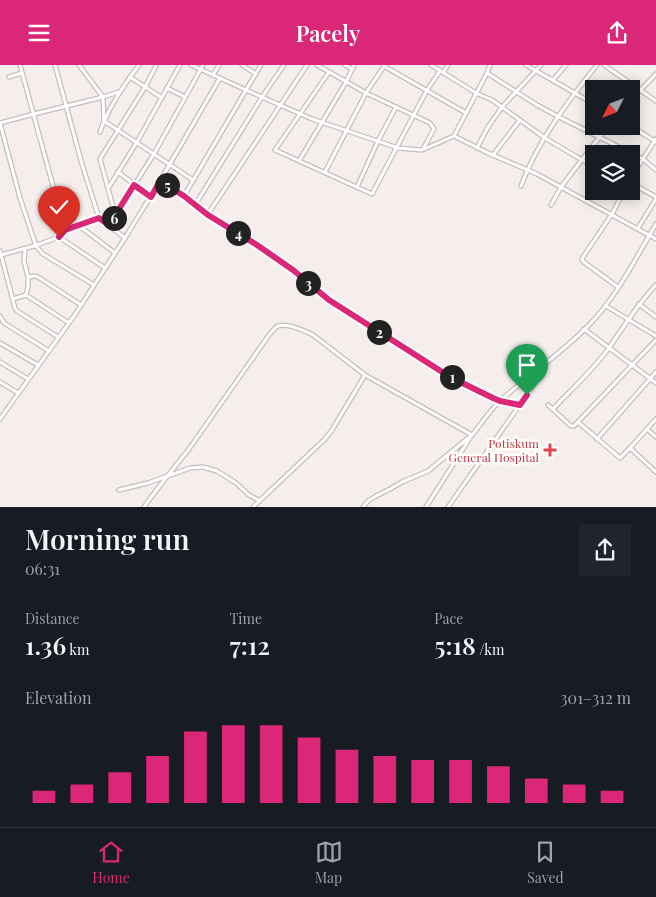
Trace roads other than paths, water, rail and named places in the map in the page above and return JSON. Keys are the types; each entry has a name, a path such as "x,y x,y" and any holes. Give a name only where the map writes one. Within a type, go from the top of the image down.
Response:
{"street":[{"path":"20,65 65,230"},
{"path":"55,65 99,218 125,238"},
{"path":"80,65 103,97 104,121"},
{"path":"100,132 120,92 138,65"},
{"path":"108,187 137,142 180,65"},
{"path":"191,65 322,122 398,148 422,150 454,136 490,65"},
{"path":"109,225 154,154 203,65"},
{"path":"213,75 219,65"},
{"path":"242,65 256,74"},
{"path":"184,196 261,65"},
{"path":"195,205 284,65"},
{"path":"208,215 306,65"},
{"path":"319,65 366,93 430,123 434,129 422,150"},
{"path":"299,161 346,82 353,67 345,65"},
{"path":"324,172 366,93 384,65 466,113"},
{"path":"430,65 502,107 545,138 585,161"},
{"path":"329,72 276,150 372,194 427,90 448,65"},
{"path":"527,65 585,98"},
{"path":"477,147 502,107 541,65"},
{"path":"553,80 566,65"},
{"path":"521,186 527,170 545,138 575,92 597,65"},
{"path":"604,65 656,101"},
{"path":"116,215 100,159 156,66"},
{"path":"9,77 22,73"},
{"path":"487,73 559,117 642,159 656,170"},
{"path":"641,90 656,74"},
{"path":"130,77 162,98"},
{"path":"1,416 69,323 125,238 220,78"},
{"path":"167,88 185,97"},
{"path":"94,285 43,254 36,246 20,198 0,123 120,92"},
{"path":"356,187 396,107"},
{"path":"493,155 520,120"},
{"path":"104,121 193,180"},
{"path":"640,131 656,140 640,162"},
{"path":"454,136 561,187 656,239"},
{"path":"550,205 561,187 599,137"},
{"path":"118,173 151,197"},
{"path":"160,181 184,196 208,215 293,270 329,300 450,377 500,401 520,405"},
{"path":"638,229 656,198 640,188"},
{"path":"618,287 582,260 619,200"},
{"path":"58,337 17,311 0,254 36,246 59,237 65,230 99,218"},
{"path":"78,225 115,253"},
{"path":"426,507 472,435 500,401 584,329 606,306 656,225"},
{"path":"59,237 105,268"},
{"path":"25,249 24,261 28,277 26,295"},
{"path":"28,277 38,277 81,305"},
{"path":"554,409 609,348 628,318 656,285"},
{"path":"13,299 26,295"},
{"path":"26,295 69,323"},
{"path":"639,304 656,317"},
{"path":"606,306 656,336"},
{"path":"0,316 4,323 49,351"},
{"path":"144,507 209,421 269,335 278,327 293,327 305,330 366,375 472,435"},
{"path":"584,329 656,383"},
{"path":"548,405 571,426 574,426 656,340"},
{"path":"0,343 38,365"},
{"path":"0,362 28,379"},
{"path":"597,439 656,372"},
{"path":"254,507 328,435 366,375"},
{"path":"0,382 18,393"},
{"path":"448,507 533,386"},
{"path":"578,422 620,458 656,419"},
{"path":"648,429 656,437"},
{"path":"363,507 371,498 428,471 472,435"},
{"path":"630,449 656,472"},
{"path":"119,490 190,469 203,467 217,471 260,501"}],"place":[{"name":"Potiskum General Hospital","path":"550,450"}]}
